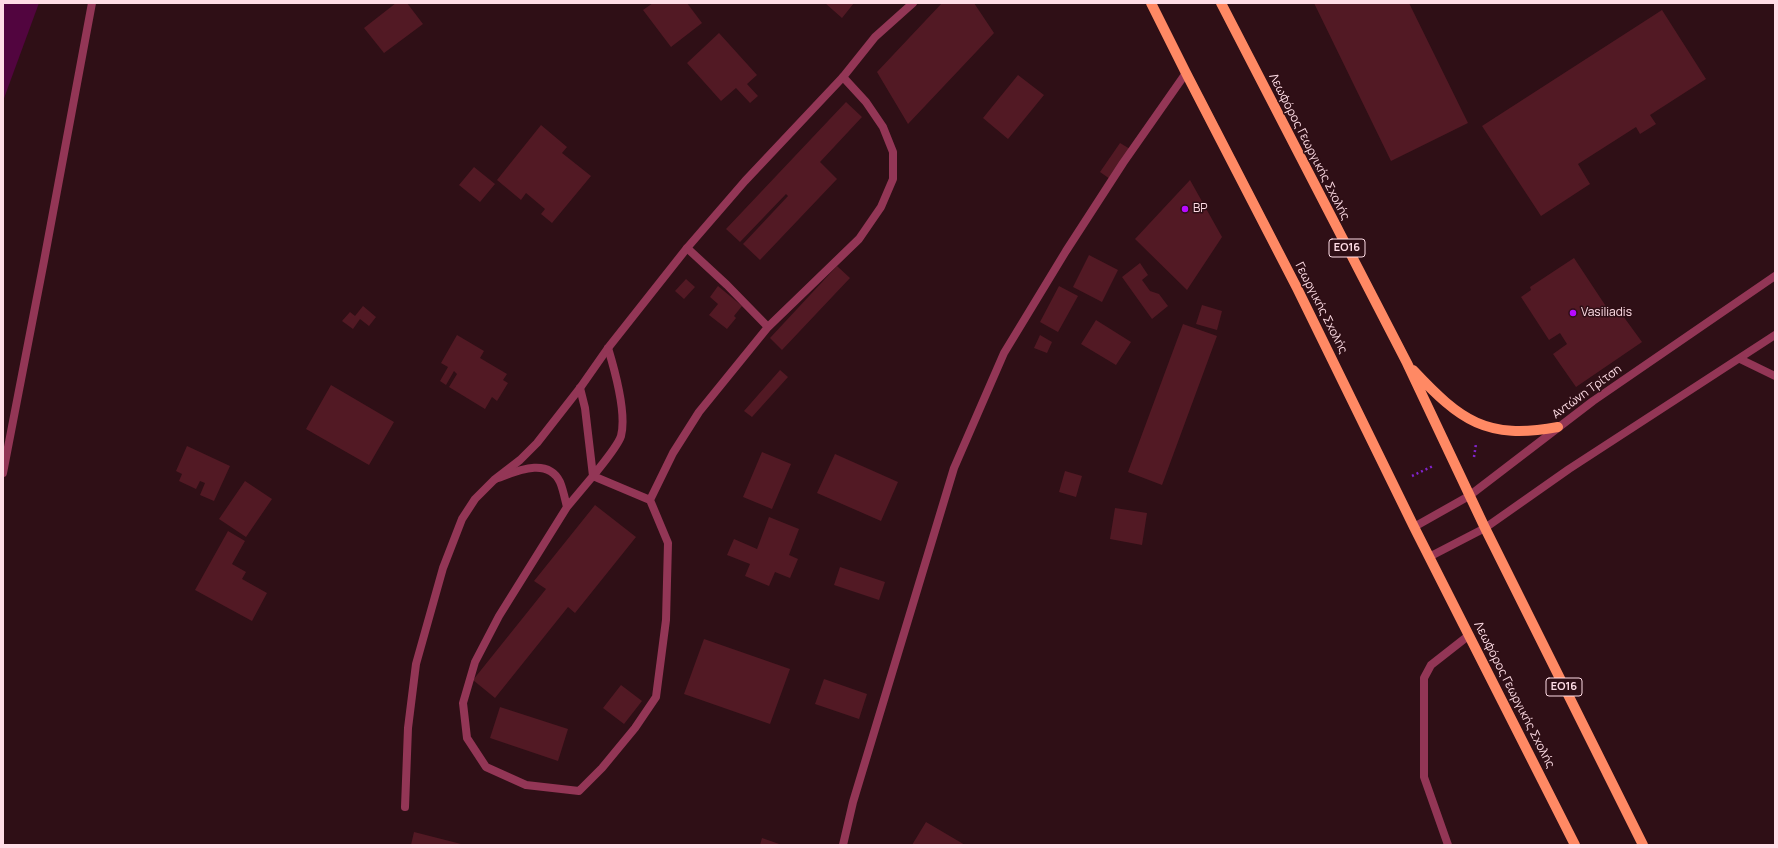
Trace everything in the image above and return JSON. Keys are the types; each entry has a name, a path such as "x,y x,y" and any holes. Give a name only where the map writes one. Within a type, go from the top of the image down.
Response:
{"main road":[{"path":"1152,3 1186,74"},
{"name":"Λεωφόρος Γεωργικής Σχολής","path":"1220,3 1407,363 1469,496"},
{"name":"Γεωργικής Σχολής","path":"1186,74 1297,288 1429,557"},
{"path":"1407,363 1450,407 1479,424 1499,430 1516,432 1537,431 1558,427"},
{"name":"ΕΟ16","path":"1469,496 1643,845"},
{"name":"Λεωφόρος Γεωργικής Σχολής","path":"1429,557 1575,845"}],"street":[{"path":"3,473 46,253 92,3"},
{"path":"405,807 408,728 418,657 443,568 462,519 475,499 494,480 520,460 537,443 580,388 608,348 687,248 746,181 843,77 875,37 913,3"},
{"path":"843,845 853,802 954,468 1004,353 1070,245 1123,163 1186,74"},
{"path":"650,500 673,453 699,412 768,327 859,239 881,207 893,179 893,152 883,127 866,102 843,77"},
{"path":"687,248 727,285 768,327"},
{"name":"Αντώνη Τρίτση","path":"1414,527 1469,496 1593,401 1775,276"},
{"path":"1429,557 1485,528 1569,469 1775,335"},
{"path":"593,476 650,500 668,543 666,620 656,697 630,734 602,768 579,791 526,785 486,767 467,738 463,703 475,662 499,616 567,506 593,476 620,437 623,419 615,372 608,348"},
{"path":"1740,358 1775,376"},
{"path":"580,388 585,408 593,476"},
{"path":"494,480 518,471 539,467 553,472 560,482 567,506"},
{"path":"1448,845 1424,777 1424,678 1432,665 1468,636"}],"shaded area":[{"path":"3,3 39,3 3,101"}],"building":[{"path":"396,3 407,3 423,24 384,53 364,28"},
{"path":"653,3 687,3 702,23 671,47 643,10"},
{"path":"825,3 854,3 842,18"},
{"path":"942,3 974,3 994,33 908,124 877,72"},
{"path":"1314,3 1409,3 1468,123 1391,161"},
{"path":"1662,10 1706,79 1650,115 1656,124 1640,134 1636,127 1578,164 1590,184 1541,216 1482,126"},
{"path":"719,33 757,75 747,84 758,96 750,103 736,88 721,101 687,63"},
{"path":"1018,75 1044,95 1008,139 983,118"},
{"path":"846,102 862,117 820,162 837,179 760,260 743,244 788,196 786,194 740,242 726,229"},
{"path":"541,125 567,147 562,153 591,176 552,223 541,214 545,209 526,193 521,200 497,180"},
{"path":"1120,143 1130,149 1110,179 1100,172"},
{"path":"474,167 495,184 480,202 459,185"},
{"name":"BP","path":"1190,180 1222,237 1187,290 1135,239"},
{"path":"1089,255 1118,270 1102,302 1073,287"},
{"path":"1574,258 1611,314 1618,309 1642,342 1576,387 1553,354 1567,344 1560,333 1549,340 1521,297 1531,290 1530,287"},
{"path":"1140,263 1148,275 1142,280 1150,291 1159,294 1168,306 1152,319 1122,277"},
{"path":"837,266 850,278 782,350 770,338"},
{"path":"686,279 695,287 684,299 675,291"},
{"path":"718,286 742,306 734,316 736,318 727,329 709,315 718,304 710,297"},
{"path":"1059,286 1078,296 1058,332 1040,322"},
{"path":"1202,305 1222,311 1217,330 1196,324"},
{"path":"363,306 376,317 369,326 360,319 353,329 342,321 350,312 355,316"},
{"path":"1096,320 1131,342 1116,365 1081,344"},
{"path":"1183,324 1217,336 1162,485 1128,472"},
{"path":"457,335 484,351 480,358 507,374 503,380 508,383 497,401 492,397 485,409 449,387 457,374 454,371 446,385 440,381 448,367 441,363"},
{"path":"1040,335 1052,342 1047,353 1034,348"},
{"path":"780,370 788,377 752,417 744,411"},
{"path":"331,385 394,422 369,465 306,429"},
{"path":"187,446 230,466 214,501 200,495 205,483 200,481 196,489 179,481 182,474 176,471"},
{"path":"762,452 791,464 772,509 743,497"},
{"path":"835,454 898,482 881,521 817,493"},
{"path":"1065,471 1082,476 1076,497 1059,492"},
{"path":"245,481 272,499 246,537 219,519"},
{"path":"595,505 636,537 575,613 568,607 495,698 473,680 546,589 534,581"},
{"path":"1115,508 1147,513 1142,545 1110,539"},
{"path":"769,517 799,529 789,555 798,559 790,578 775,572 769,586 745,576 750,564 727,555 734,539 757,549"},
{"path":"228,531 245,541 232,564 246,572 242,579 267,593 252,621 195,590"},
{"path":"840,567 885,582 879,600 834,585"},
{"path":"704,639 790,669 770,724 684,694"},
{"path":"824,679 867,694 859,719 815,704"},
{"path":"621,685 642,701 624,724 603,708"},
{"path":"500,707 568,729 558,761 490,738"},
{"path":"926,822 965,845 912,845"},
{"path":"414,832 461,844 461,845 411,845"},
{"path":"762,838 782,845 760,845"}],"place":[{"name":"BP","path":"1185,209"},
{"name":"Vasiliadis","path":"1573,313"}]}
